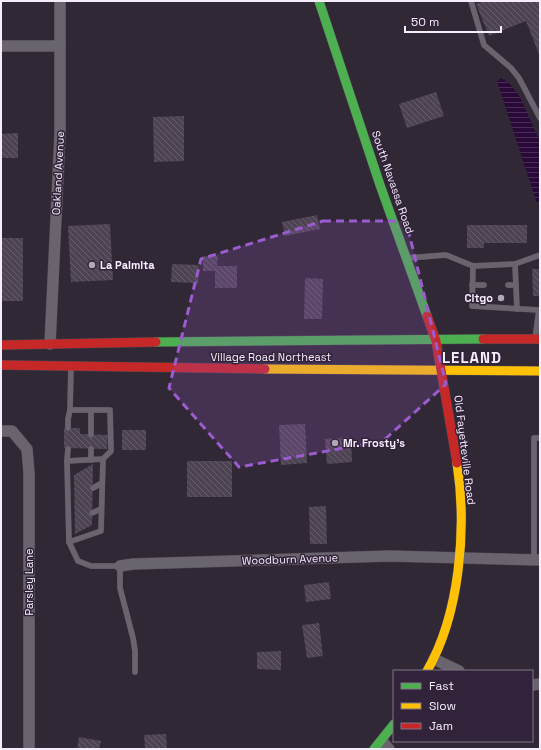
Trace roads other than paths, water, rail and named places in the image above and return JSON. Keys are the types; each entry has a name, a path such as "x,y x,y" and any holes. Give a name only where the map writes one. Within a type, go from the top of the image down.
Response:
{"main road":[{"name":"South Navassa Road","path":"319,1 380,185 436,340 442,371"},
{"name":"Village Road Northeast","path":"1,345 237,341 538,339"},
{"name":"Village Road Northeast","path":"1,365 71,367 540,371"},
{"name":"Old Fayetteville Road","path":"428,670 434,659 455,591 460,559 461,509 458,471 442,371"},
{"path":"382,746 393,726"}],"street":[{"name":"Oakland Avenue","path":"50,344 60,134 60,1"},
{"path":"1,46 60,46"},
{"name":"Parsley Lane","path":"1,431 12,431 27,449 29,465 29,749"},
{"name":"Woodburn Avenue","path":"120,566 133,564 390,556 537,560"},
{"path":"434,659 457,670"}],"lane":[{"path":"471,1 484,45 511,68 519,78 540,118"},
{"path":"407,258 446,255 473,266 515,264 540,255"},
{"path":"515,264 517,309"},
{"path":"473,266 472,306 539,310 538,339"},
{"path":"472,285 484,285"},
{"path":"508,285 516,285"},
{"path":"68,428 71,367"},
{"path":"68,461 103,459 111,451 110,410 70,410"},
{"path":"91,410 91,435"},
{"path":"537,560 534,438 540,438"},
{"path":"68,448 68,497 72,522 69,542 78,561 91,566 120,566 120,588 133,638 135,651 135,672"},
{"path":"91,449 91,460"},
{"path":"69,542 101,531 103,459"},
{"path":"93,488 102,483"},
{"path":"68,497 75,495"},
{"path":"92,513 102,509"}],"place":[{"name":"La Palmita","path":"92,265"},
{"name":"Citgo","path":"501,298"},
{"name":"Mr. Frosty's","path":"335,443"}],"district":[{"name":"LELAND","path":"472,358"}]}
